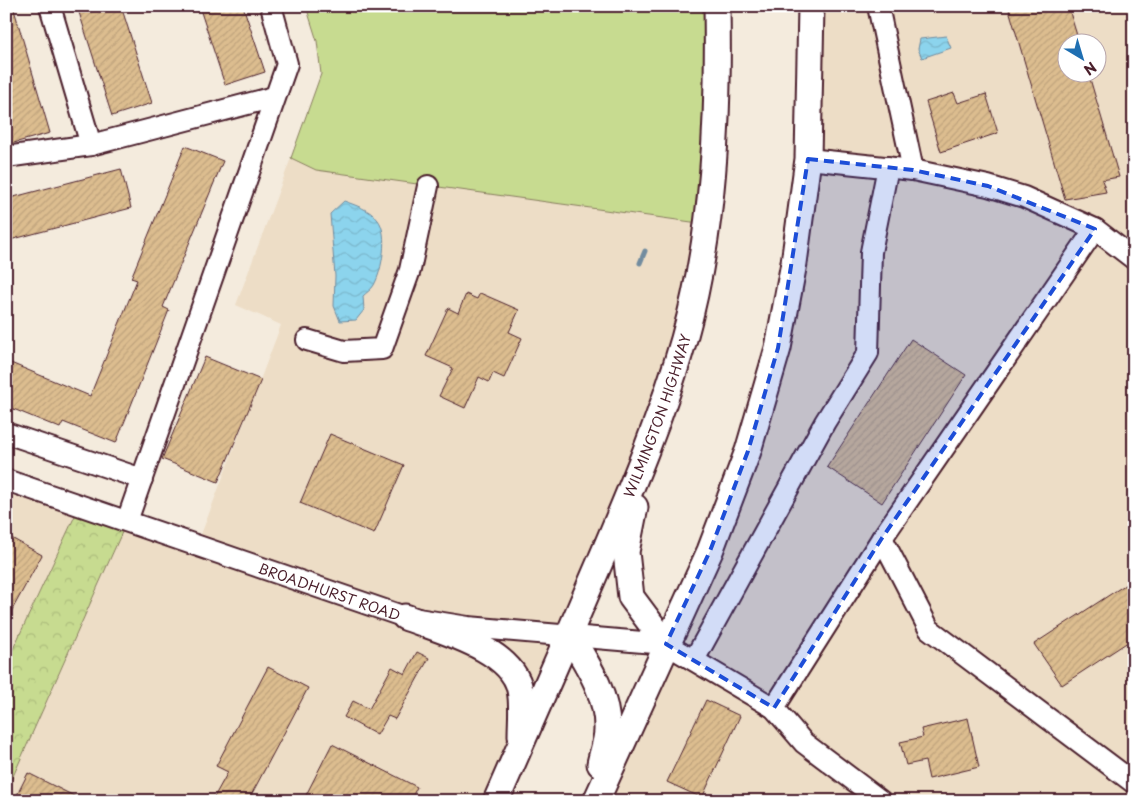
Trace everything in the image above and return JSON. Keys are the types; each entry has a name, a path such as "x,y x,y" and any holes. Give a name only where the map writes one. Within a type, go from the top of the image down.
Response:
{"main road":[{"name":"WILMINGTON HIGHWAY","path":"496,801 647,449 684,338 701,257 713,172 717,88 717,6"},
{"path":"596,801 713,542 748,451 778,348 794,263 808,159 811,6"},
{"path":"647,449 626,552 631,597 666,644"},
{"path":"405,618 478,645 506,664 520,689 521,744"},
{"path":"569,634 588,665 604,698 608,731 591,801"}],"street":[{"path":"50,6 91,145"},
{"path":"127,521 287,64 271,6"},
{"path":"878,6 913,170"},
{"path":"6,157 91,145 274,97"},
{"path":"808,159 913,170 988,186 1024,197 1095,229 1134,259"},
{"path":"694,660 825,422 868,354 871,252 888,167"},
{"path":"307,340 344,351 382,349 410,270 428,186"},
{"path":"774,708 882,538 1095,229"},
{"path":"6,433 142,479"},
{"name":"BROADHURST ROAD","path":"6,480 405,618 468,628 569,634 666,644"},
{"path":"882,538 929,629 1134,783"},
{"path":"666,644 774,708 804,743 881,801"}],"highlighted area":[{"path":"808,159 913,170 988,186 1095,229 882,538 774,708 666,644 710,551 748,451 778,348"}],"shaded area":[{"path":"811,6 1134,6 1134,801 596,801 666,644 778,348"},
{"path":"291,158 316,170 706,224 684,338 496,801 6,801 6,792 127,521 197,545 281,325 236,305"},
{"path":"6,480 80,505 6,664"}],"green space":[{"path":"306,6 717,6 706,224 316,170 291,158 321,74 317,41"},
{"path":"80,505 127,521 6,792 6,664"}],"water":[{"path":"946,36 951,48 922,58 918,49 920,39"},
{"path":"344,201 362,208 375,216 381,226 384,243 382,262 377,279 363,296 364,310 356,320 340,321 334,306 335,276 330,214"}],"building":[{"path":"6,6 13,6 50,133 10,144 6,132"},
{"path":"77,6 121,6 152,103 112,116"},
{"path":"199,6 243,6 265,72 225,85"},
{"path":"1008,6 1068,6 1076,32 1058,32 1058,82 1091,82 1119,177 1102,180 1106,192 1065,199"},
{"path":"954,93 958,103 986,94 998,133 941,152 926,102"},
{"path":"185,146 223,161 163,307 169,310 116,443 63,422 60,428 6,406 6,361 90,396 137,280 131,278"},
{"path":"121,169 131,208 6,241 6,199"},
{"path":"480,293 519,310 509,332 522,338 504,378 493,373 489,382 479,377 465,408 439,396 453,368 426,356 448,308 458,313 466,294 477,299"},
{"path":"911,339 966,375 882,503 827,467"},
{"path":"205,357 261,380 218,482 162,459"},
{"path":"330,434 404,465 374,534 300,503"},
{"path":"6,535 42,555 6,621"},
{"path":"1134,579 1134,638 1062,685 1034,644"},
{"path":"417,652 429,658 395,719 388,716 377,735 344,717 353,701 369,709 392,667 405,674"},
{"path":"268,667 308,688 248,801 212,801 228,772 216,766"},
{"path":"706,700 740,716 702,798 667,782"},
{"path":"968,718 979,767 929,779 925,761 906,765 900,742 923,737 921,729"},
{"path":"332,744 417,787 410,801 303,801"},
{"path":"28,773 84,801 14,801"}],"waterway":[{"path":"640,263 645,251"}]}
